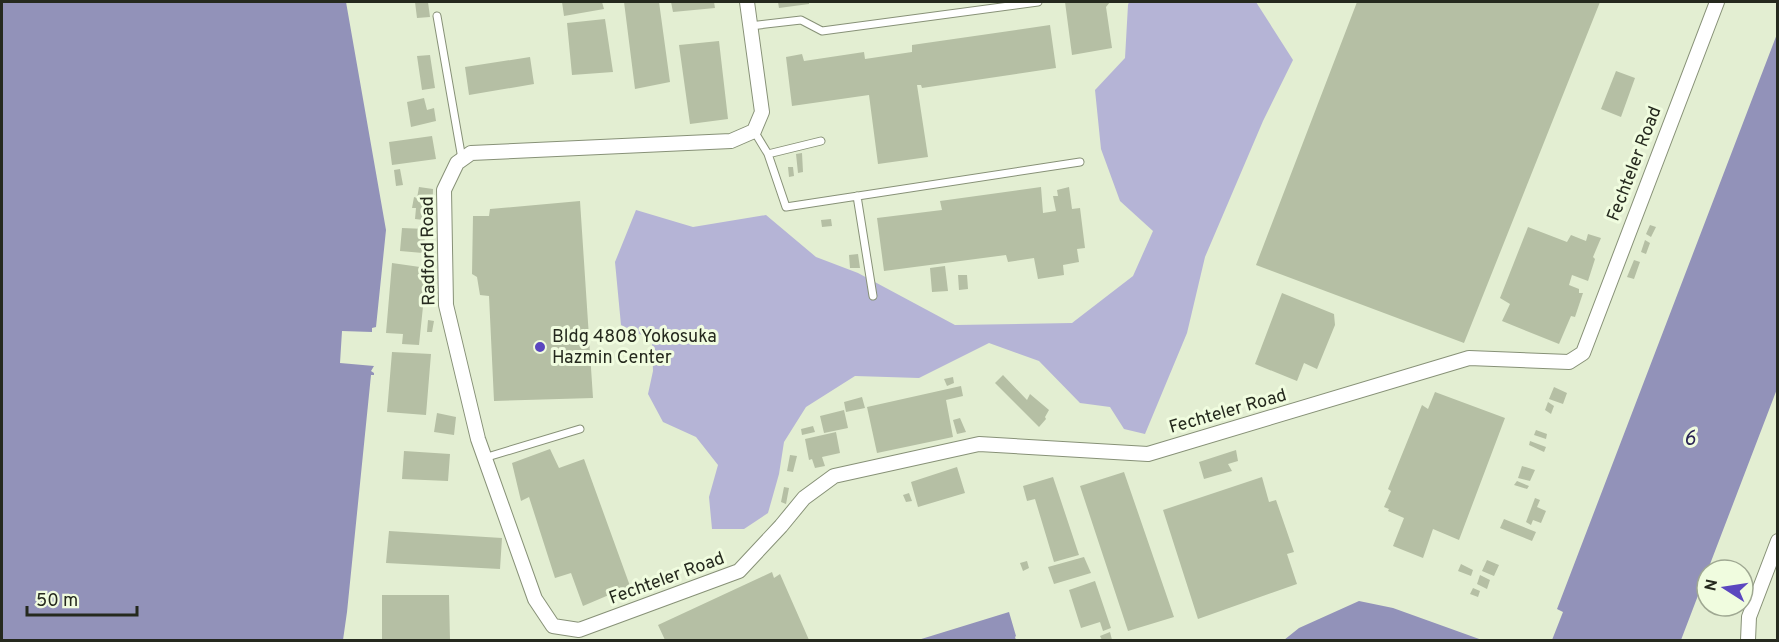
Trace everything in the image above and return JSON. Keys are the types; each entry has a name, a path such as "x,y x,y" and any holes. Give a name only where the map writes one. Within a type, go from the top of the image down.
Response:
{"street":[{"path":"462,159 471,153 730,141 754,131 762,112 747,2"},
{"name":"Fechteler Road","path":"553,626 579,630 739,571 804,498 834,476 979,444 1148,454 1469,358 1569,362 1583,353 1717,2"},
{"name":"Radford Road","path":"462,159 457,163 444,190 446,305 484,458 535,598 553,626"},
{"path":"1748,640 1749,617 1778,541"}],"lane":[{"path":"750,26 801,20 822,31 1038,2"},
{"path":"437,16 462,159"},
{"path":"754,131 768,154 786,207 1080,162"},
{"path":"768,154 821,141"},
{"path":"857,196 873,296"},
{"path":"484,458 580,429"}],"shaded area":[{"path":"1129,2 1256,2 1293,60 1263,121 1205,257 1187,333 1145,434 1124,429 1110,407 1080,403 1039,361 989,343 919,378 855,376 806,407 784,442 779,474 768,513 744,529 712,529 709,497 718,465 696,437 663,422 648,394 653,371 652,340 621,325 615,262 636,210 693,227 766,215 816,257 858,273 955,325 1072,323 1133,276 1153,231 1120,201 1101,149 1095,90 1125,58"}],"water":[{"path":"2,2 346,2 386,230 376,327 372,328 372,332 342,331 340,363 374,366 371,371 374,375 371,375 343,640 2,640"},
{"name":"6","path":"1777,34 1777,389 1712,558 1695,558 1695,603 1681,640 1552,640 1563,612 1557,609"},
{"path":"1359,601 1393,608 1482,640 1284,640 1299,628"},
{"path":"1009,612 1016,640 918,640"}],"building":[{"path":"415,2 428,2 430,17 417,18"},
{"path":"562,2 602,2 604,9 564,16"},
{"path":"624,2 659,2 670,82 635,89"},
{"path":"671,2 714,2 715,8 673,12"},
{"path":"778,2 809,2 809,4 779,8"},
{"path":"1065,2 1110,2 1106,7 1112,48 1072,55"},
{"path":"1357,2 1600,2 1464,343 1256,265"},
{"path":"605,19 613,72 572,75 567,23"},
{"path":"1050,25 1056,68 922,88 921,85 917,85 928,157 878,164 869,95 792,106 786,57 802,54 804,61 864,52 865,59 912,52 912,45"},
{"path":"719,41 728,119 690,124 679,45"},
{"path":"430,55 435,88 422,90 417,56"},
{"path":"530,57 534,84 469,95 465,67"},
{"path":"1616,71 1635,78 1621,117 1601,109"},
{"path":"424,98 427,110 434,108 436,121 411,127 407,102"},
{"path":"432,136 436,159 392,165 389,142"},
{"path":"802,153 803,172 798,173 796,154"},
{"path":"788,167 793,167 794,176 789,177"},
{"path":"400,169 403,185 396,186 394,170"},
{"path":"419,187 433,189 432,221 415,219 416,208 412,208"},
{"path":"1041,187 1043,213 1056,211 1053,196 1058,196 1057,190 1069,187 1072,209 1080,208 1085,248 1077,249 1079,262 1063,265 1064,275 1038,279 1034,258 1008,262 1006,255 884,271 877,218 942,210 940,201"},
{"name":"Bldg 4808 Yokosuka Hazmin Center","path":"580,201 593,398 494,401 489,296 480,295 477,277 472,274 473,216 489,216 490,209"},
{"path":"831,219 832,226 822,227 821,220"},
{"path":"1650,225 1656,227 1651,237 1646,234"},
{"path":"1528,227 1567,242 1571,235 1586,241 1588,234 1601,238 1593,257 1595,259 1588,281 1572,275 1569,285 1579,289 1579,293 1583,293 1575,317 1571,316 1559,344 1502,321 1510,304 1500,298"},
{"path":"402,228 426,229 423,253 400,251"},
{"path":"1645,240 1650,243 1646,254 1641,252"},
{"path":"858,254 860,268 850,268 849,255"},
{"path":"1634,260 1640,262 1634,279 1627,277"},
{"path":"392,263 427,268 419,345 402,344 403,334 386,333"},
{"path":"945,266 948,291 932,292 930,268"},
{"path":"958,275 967,275 968,289 959,290"},
{"path":"1282,293 1334,314 1335,325 1317,369 1304,363 1297,381 1255,364"},
{"path":"428,320 434,321 432,332 427,332"},
{"path":"392,352 431,354 426,415 387,412"},
{"path":"1003,375 1027,400 1030,394 1049,410 1046,419 1039,427 995,383"},
{"path":"953,377 954,383 947,386 944,379"},
{"path":"961,386 963,396 946,400 953,437 877,453 867,407"},
{"path":"1554,387 1567,393 1563,404 1549,399"},
{"path":"1435,392 1505,418 1459,540 1433,529 1423,558 1393,546 1404,518 1384,507 1391,491 1388,489 1422,405 1428,409"},
{"path":"862,397 865,408 846,412 844,402"},
{"path":"1548,402 1554,406 1551,414 1545,410"},
{"path":"844,410 848,428 824,433 820,416"},
{"path":"437,413 456,417 454,435 434,432"},
{"path":"960,418 966,432 957,434 953,420"},
{"path":"813,426 815,432 802,435 801,429"},
{"path":"1536,430 1547,434 1546,439 1534,435"},
{"path":"836,432 840,453 822,457 825,466 815,468 812,459 809,460 805,439"},
{"path":"1530,441 1546,447 1544,452 1529,445"},
{"path":"550,449 559,468 584,459 630,586 583,606 571,573 555,578 529,497 521,501 512,463"},
{"path":"1236,450 1238,461 1228,464 1232,471 1204,479 1199,462"},
{"path":"404,451 450,454 448,481 402,479"},
{"path":"790,455 797,456 793,472 787,471"},
{"path":"1522,466 1535,470 1530,481 1518,478"},
{"path":"957,467 965,493 918,507 911,482"},
{"path":"1124,472 1174,617 1128,631 1080,486"},
{"path":"1053,477 1079,555 1054,562 1035,499 1027,501 1023,486"},
{"path":"1262,477 1269,502 1276,500 1294,552 1287,554 1297,584 1198,619 1163,510"},
{"path":"1517,481 1529,486 1527,489 1514,485"},
{"path":"784,487 789,488 786,504 781,502"},
{"path":"909,493 912,501 906,502 903,495"},
{"path":"1535,498 1540,500 1537,507 1546,511 1541,523 1533,520 1531,525 1526,522"},
{"path":"1504,519 1536,532 1532,541 1500,528"},
{"path":"389,531 502,538 500,569 386,563"},
{"path":"1084,557 1091,573 1054,584 1048,567"},
{"path":"1487,560 1499,565 1494,576 1482,571"},
{"path":"1027,561 1029,568 1023,571 1020,563"},
{"path":"1461,564 1473,570 1471,576 1458,571"},
{"path":"772,572 774,578 780,574 809,640 665,640 658,625"},
{"path":"1480,575 1490,580 1487,589 1477,584"},
{"path":"1095,581 1111,628 1103,631 1100,622 1081,628 1069,590"},
{"path":"1473,588 1480,591 1478,597 1470,594"},
{"path":"382,595 449,595 450,640 382,640"},
{"path":"1110,632 1112,640 1102,640 1100,636"}],"place":[{"name":"Bldg 4808 Yokosuka Hazmin Center","path":"540,347"}]}
